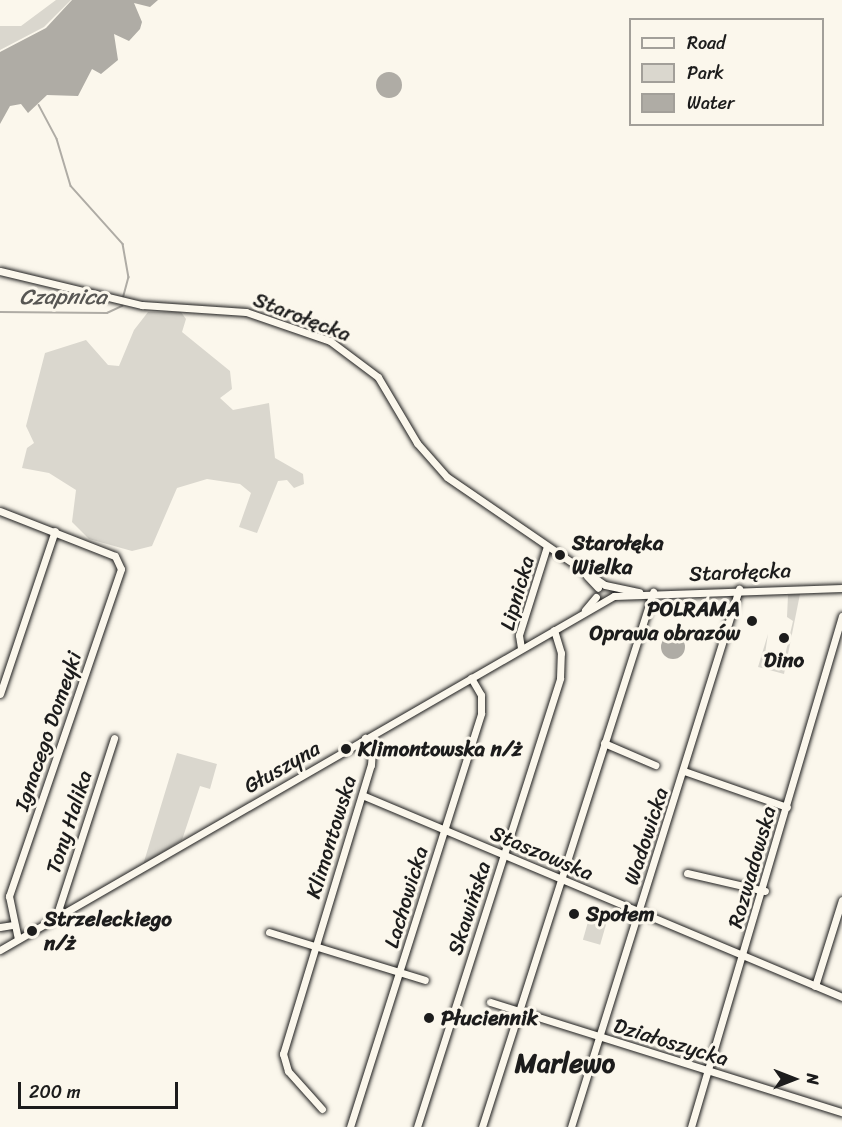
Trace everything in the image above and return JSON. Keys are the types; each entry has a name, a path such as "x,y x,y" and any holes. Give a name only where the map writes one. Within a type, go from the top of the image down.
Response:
{"street":[{"name":"Starołęcka","path":"0,271 142,305 246,312 330,341 378,377 442,473 607,589 653,592 842,588"},
{"path":"0,511 55,531 0,694"},
{"name":"Ignacego Domeyki","path":"18,939 12,925 9,896 121,569 115,556 55,531"},
{"name":"Lipnicka","path":"521,648 519,635 547,546"},
{"path":"599,600 607,589"},
{"path":"599,600 607,589"},
{"name":"Wadowicka","path":"571,1127 740,589"},
{"path":"482,1127 653,592"},
{"name":"Głuszyna","path":"0,950 554,630 599,600"},
{"name":"Rozwadowska","path":"691,1127 765,891 842,616"},
{"name":"Skawińska","path":"417,1127 561,673 554,630"},
{"name":"Lachowicka","path":"350,1127 483,705 471,678"},
{"name":"Tony Halika","path":"56,917 114,738"},
{"name":"Klimontowska","path":"322,1109 285,1066 293,1014 362,795 372,755 365,738"},
{"path":"604,743 655,765"},
{"path":"684,771 787,807"},
{"name":"Staszowska","path":"362,795 842,997"},
{"path":"687,873 765,891"},
{"path":"815,986 842,900"},
{"path":"0,927 12,925"},
{"path":"269,932 425,980"},
{"name":"Działoszycka","path":"490,1002 842,1112"}],"green space":[{"path":"56,0 71,0 44,27 0,50 0,26 21,26"},
{"path":"148,312 181,312 186,319 182,332 230,371 232,389 220,398 233,410 269,403 275,458 303,474 304,484 294,488 287,480 278,481 257,533 239,527 251,493 240,484 207,479 177,488 152,546 132,551 89,539 72,522 76,490 49,473 22,468 27,448 34,443 26,426 45,353 86,340 108,365 119,366 134,330"},
{"path":"800,594 784,674 758,667 768,634 763,667 773,658 784,660 793,621 787,617 788,595"},
{"path":"177,753 217,764 210,789 200,786 182,840 143,865"},
{"path":"592,908 609,913 600,945 583,940"}],"water":[{"path":"72,0 158,0 150,7 134,3 142,22 140,29 129,41 114,34 118,60 101,74 92,69 78,96 47,95 28,113 21,104 10,106 0,124 0,52 46,28"},
{"path":"389,72 398,76 402,85 398,94 389,98 380,94 376,85 380,76"},
{"path":"668,635 678,635 685,642 685,652 678,659 668,659 661,652 661,642"}],"waterway":[{"name":"Czapnica","path":"39,105 57,139 71,186 123,244 129,277 124,296"},
{"name":"Czapnica","path":"0,312 107,313 122,306"}],"place":[{"name":"Starołęka Wielka","path":"560,555"},
{"name":"POLRAMA Oprawa obrazów","path":"752,621"},
{"name":"Dino","path":"784,638"},
{"name":"Klimontowska n/ż","path":"346,749"},
{"name":"Społem","path":"574,914"},
{"name":"Strzeleckiego n/ż","path":"32,931"},
{"name":"Płuciennik","path":"429,1018"}],"district":[{"name":"Marlewo","path":"565,1064"}]}
